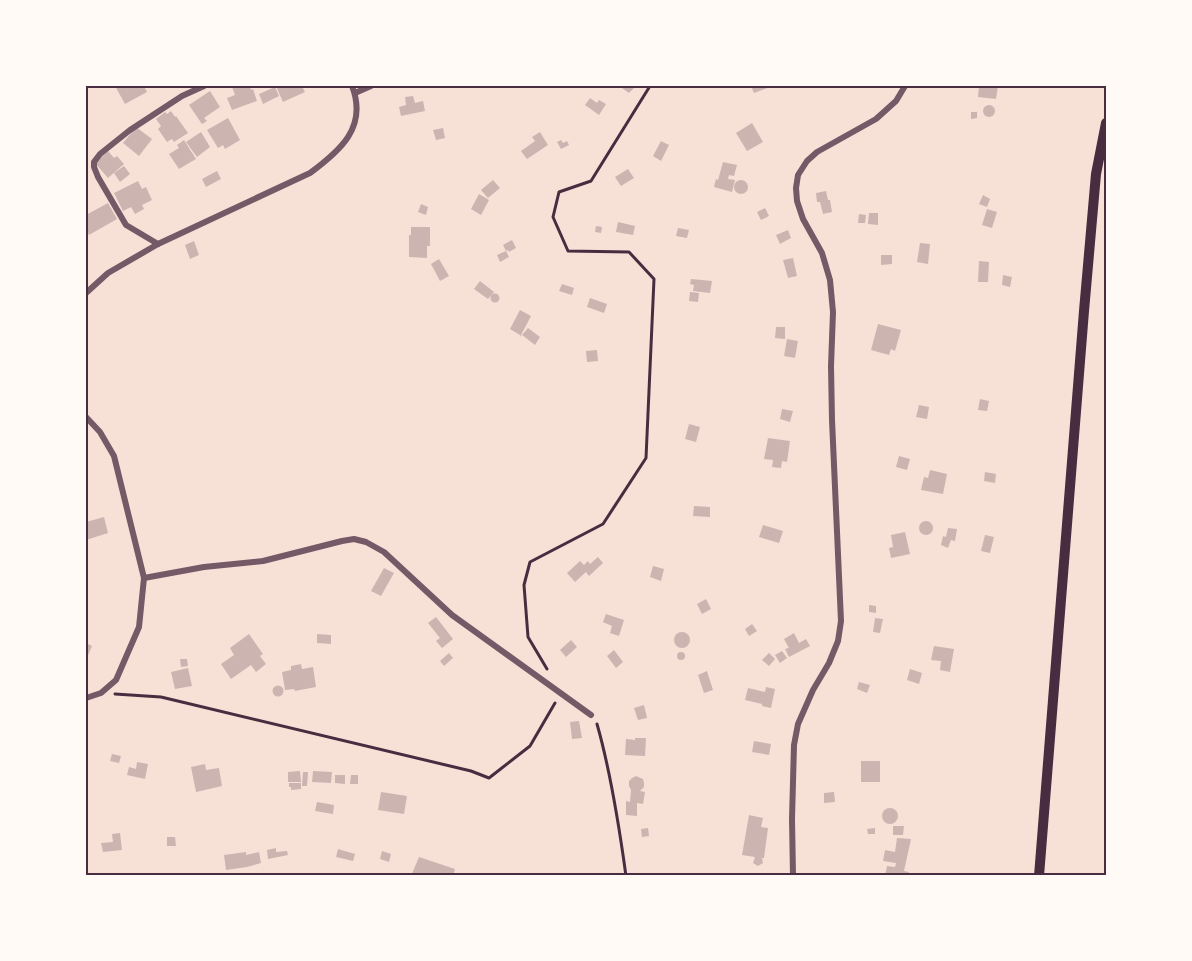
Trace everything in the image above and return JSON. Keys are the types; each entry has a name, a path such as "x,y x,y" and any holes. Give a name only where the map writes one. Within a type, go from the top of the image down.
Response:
{"main road":[{"path":"1039,876 1096,174 1107,123"}],"street":[{"path":"158,244 126,225 98,177 94,162 100,154 130,130 182,96 204,86"},
{"path":"86,293 108,273 158,244 310,173 331,158 352,131 357,110 352,86"},
{"path":"355,93 371,86"},
{"path":"793,876 794,745 798,724 838,640 841,621 832,420 833,312 830,280 822,253 803,219 797,201 796,188 798,175 807,161 817,152 876,119 896,101 905,86"},
{"path":"86,417 100,432 114,456 144,578 139,627 116,680 101,693 86,698"},
{"path":"144,578 204,567 263,561 354,539 366,542 384,552 452,615 591,715"}],"path":[{"path":"101,693 161,697 471,771 489,778 530,746 561,694 528,637 524,585 530,562 603,524 646,458 654,279 629,252 568,251 553,217 559,192 591,182 650,86"},
{"path":"591,715 597,724 605,751 626,876"}],"building":[{"path":"115,86 144,86 147,92 125,104"},
{"path":"250,86 257,101 232,110 227,98 235,95 232,87"},
{"path":"276,86 302,86 305,92 283,102"},
{"path":"619,86 636,86 629,93"},
{"path":"751,86 773,86 754,93"},
{"path":"979,86 998,86 996,99 978,97"},
{"path":"275,87 279,96 263,104 259,94"},
{"path":"210,91 220,107 204,118 207,121 202,124 189,105"},
{"path":"413,96 415,103 423,101 425,111 401,116 399,107 406,105 405,97"},
{"path":"590,98 597,103 599,100 606,104 599,115 585,105"},
{"path":"989,105 995,111 989,117 983,111"},
{"path":"171,111 188,133 174,142 172,139 167,142 158,129 161,126 156,119 165,112 167,114"},
{"path":"971,112 977,112 977,118 971,119"},
{"path":"228,118 240,140 225,149 223,145 218,148 207,130"},
{"path":"752,123 763,142 747,151 736,133"},
{"path":"136,127 152,139 139,156 123,143"},
{"path":"443,128 445,138 436,140 433,130"},
{"path":"201,132 210,147 197,157 186,142"},
{"path":"540,132 548,145 527,159 521,151 535,141 532,137"},
{"path":"184,140 196,159 179,169 169,154 179,148 177,145"},
{"path":"561,140 563,143 567,141 569,145 561,149 557,142"},
{"path":"661,141 669,145 661,161 653,156"},
{"path":"108,151 124,164 108,178 95,163"},
{"path":"723,162 737,165 734,176 729,175 728,179 735,180 732,192 714,187"},
{"path":"124,166 130,174 120,182 114,173"},
{"path":"628,169 634,178 621,186 615,177"},
{"path":"217,171 221,179 206,187 202,179"},
{"path":"493,180 500,188 488,198 481,190"},
{"path":"738,180 744,180 748,187 744,194 738,194 734,190 734,184"},
{"path":"138,181 142,189 146,187 152,200 142,205 144,209 135,214 131,207 123,211 114,193"},
{"path":"826,191 832,212 823,214 820,202 817,202 816,193"},
{"path":"479,194 489,200 481,215 471,209"},
{"path":"983,195 990,199 987,207 979,204"},
{"path":"108,203 117,219 89,235 86,229 86,215"},
{"path":"421,204 428,207 426,215 418,212"},
{"path":"765,208 769,216 761,220 757,212"},
{"path":"987,209 997,212 992,228 982,225"},
{"path":"869,213 878,213 878,225 868,224"},
{"path":"859,214 866,215 865,223 858,223"},
{"path":"618,222 635,226 633,235 616,232"},
{"path":"596,226 602,227 601,233 595,232"},
{"path":"411,227 430,227 430,246 427,246 427,258 409,257"},
{"path":"678,228 689,230 687,238 676,236"},
{"path":"788,230 791,238 780,244 776,235"},
{"path":"512,240 516,248 509,252 506,251 503,245"},
{"path":"194,241 199,255 190,259 185,245"},
{"path":"920,243 930,244 928,264 917,262"},
{"path":"506,251 509,257 500,262 497,255"},
{"path":"881,255 892,255 892,264 881,265"},
{"path":"793,258 797,276 788,278 783,260"},
{"path":"439,259 449,276 440,281 431,264"},
{"path":"979,261 989,262 988,282 978,282"},
{"path":"1003,275 1012,277 1010,287 1002,285"},
{"path":"691,279 712,281 710,293 693,291 694,285 690,284"},
{"path":"480,281 494,292 488,299 474,289"},
{"path":"562,284 574,288 572,295 559,291"},
{"path":"690,292 699,293 698,302 689,301"},
{"path":"495,294 499,298 495,302 491,298"},
{"path":"590,298 607,304 604,313 587,307"},
{"path":"520,310 531,316 520,337 510,329"},
{"path":"878,324 901,330 895,351 891,349 889,355 871,350"},
{"path":"776,327 785,327 785,339 775,338"},
{"path":"528,328 540,337 535,345 522,335"},
{"path":"787,339 798,341 795,358 784,356"},
{"path":"597,350 598,361 587,362 586,351"},
{"path":"980,399 989,401 987,411 978,410"},
{"path":"919,405 929,407 927,419 916,417"},
{"path":"782,409 793,411 790,422 780,419"},
{"path":"689,424 700,427 696,442 685,439"},
{"path":"768,438 790,441 787,462 782,461 781,468 772,467 773,460 764,459"},
{"path":"899,456 910,459 907,470 896,467"},
{"path":"930,470 947,474 943,494 921,490 924,477 928,478"},
{"path":"985,472 996,474 995,483 984,481"},
{"path":"694,506 710,507 710,517 693,516"},
{"path":"104,517 108,533 86,540 86,522"},
{"path":"923,521 929,521 933,528 929,535 923,535 919,531 919,525"},
{"path":"763,525 783,531 779,543 759,537"},
{"path":"948,528 957,529 955,541 951,540 948,548 941,545"},
{"path":"905,532 910,554 891,558 889,548 893,547 891,535"},
{"path":"985,535 994,537 990,553 981,551"},
{"path":"598,557 603,563 589,576 586,572 575,582 567,573 580,561 584,565 588,561 590,564"},
{"path":"653,566 664,569 661,581 650,577"},
{"path":"384,568 394,573 381,596 371,591"},
{"path":"706,599 711,609 702,614 697,604"},
{"path":"869,605 876,606 876,613 869,612"},
{"path":"606,614 624,620 619,636 610,633 612,626 603,622"},
{"path":"436,617 453,639 442,648 436,641 440,638 428,623"},
{"path":"875,618 883,619 880,633 873,632"},
{"path":"752,624 757,631 749,636 745,629"},
{"path":"682,632 688,634 690,640 688,646 682,648 676,646 674,640 676,634"},
{"path":"794,633 799,643 806,639 810,646 789,657 785,649 789,648 784,639"},
{"path":"249,634 263,654 260,656 266,664 256,672 251,665 231,679 221,664 234,655 230,648"},
{"path":"317,634 331,635 331,644 317,643"},
{"path":"571,640 577,647 566,657 560,650"},
{"path":"86,643 92,646 86,660"},
{"path":"934,646 954,649 950,672 940,670 941,661 931,660"},
{"path":"614,650 623,662 616,668 607,656"},
{"path":"782,651 787,658 780,663 775,655"},
{"path":"681,652 685,656 681,660 677,656"},
{"path":"449,653 453,658 444,666 440,661"},
{"path":"769,653 775,659 769,666 762,660"},
{"path":"180,659 187,659 188,666 181,667"},
{"path":"301,664 302,669 313,667 316,687 295,691 294,689 285,690 282,672 291,670 291,666"},
{"path":"188,668 192,686 175,689 171,672"},
{"path":"910,669 922,673 919,684 907,680"},
{"path":"707,671 713,690 704,693 698,675"},
{"path":"859,682 870,685 867,693 857,689"},
{"path":"278,686 282,687 282,695 278,696 274,695 273,691 274,687"},
{"path":"766,687 775,689 771,708 745,700 748,688 765,692"},
{"path":"644,705 647,718 638,720 634,708"},
{"path":"579,721 582,738 572,739 570,722"},
{"path":"635,738 646,738 645,756 625,755 626,739 635,740"},
{"path":"754,741 771,744 769,755 752,752"},
{"path":"112,754 121,756 119,763 110,761"},
{"path":"861,761 880,761 880,782 861,782"},
{"path":"137,762 148,764 145,779 127,775 129,767 136,769"},
{"path":"205,764 206,770 219,768 222,786 196,792 191,767"},
{"path":"300,771 301,782 288,782 288,772"},
{"path":"313,771 332,772 331,783 312,782"},
{"path":"303,772 308,772 307,786 302,786"},
{"path":"335,775 345,775 345,784 335,783"},
{"path":"351,775 358,775 358,784 350,784"},
{"path":"636,776 643,779 644,783 640,791 645,792 643,804 637,803 637,816 626,815 626,801 630,802 629,781"},
{"path":"289,783 301,783 301,789 291,790"},
{"path":"381,792 407,796 404,814 378,810"},
{"path":"834,792 835,802 824,803 824,793"},
{"path":"317,802 334,805 333,814 315,811"},
{"path":"890,808 898,816 890,824 882,816"},
{"path":"749,815 763,818 761,827 768,828 763,863 758,866 753,863 755,857 742,855"},
{"path":"893,826 904,826 903,835 893,835"},
{"path":"648,828 649,836 642,837 641,829"},
{"path":"875,828 875,834 868,834 867,829"},
{"path":"120,833 122,850 103,852 101,843 113,842 112,834"},
{"path":"167,837 175,837 176,846 167,846"},
{"path":"897,838 911,839 904,871 909,872 908,876 885,876 887,866 895,867 896,863 883,861 885,850 895,852"},
{"path":"276,848 276,852 287,851 288,855 268,859 267,850"},
{"path":"338,849 355,854 353,861 336,857"},
{"path":"382,851 391,854 389,862 380,859"},
{"path":"246,852 246,855 259,852 261,863 226,870 224,855"},
{"path":"419,857 455,869 453,876 411,876"}]}
